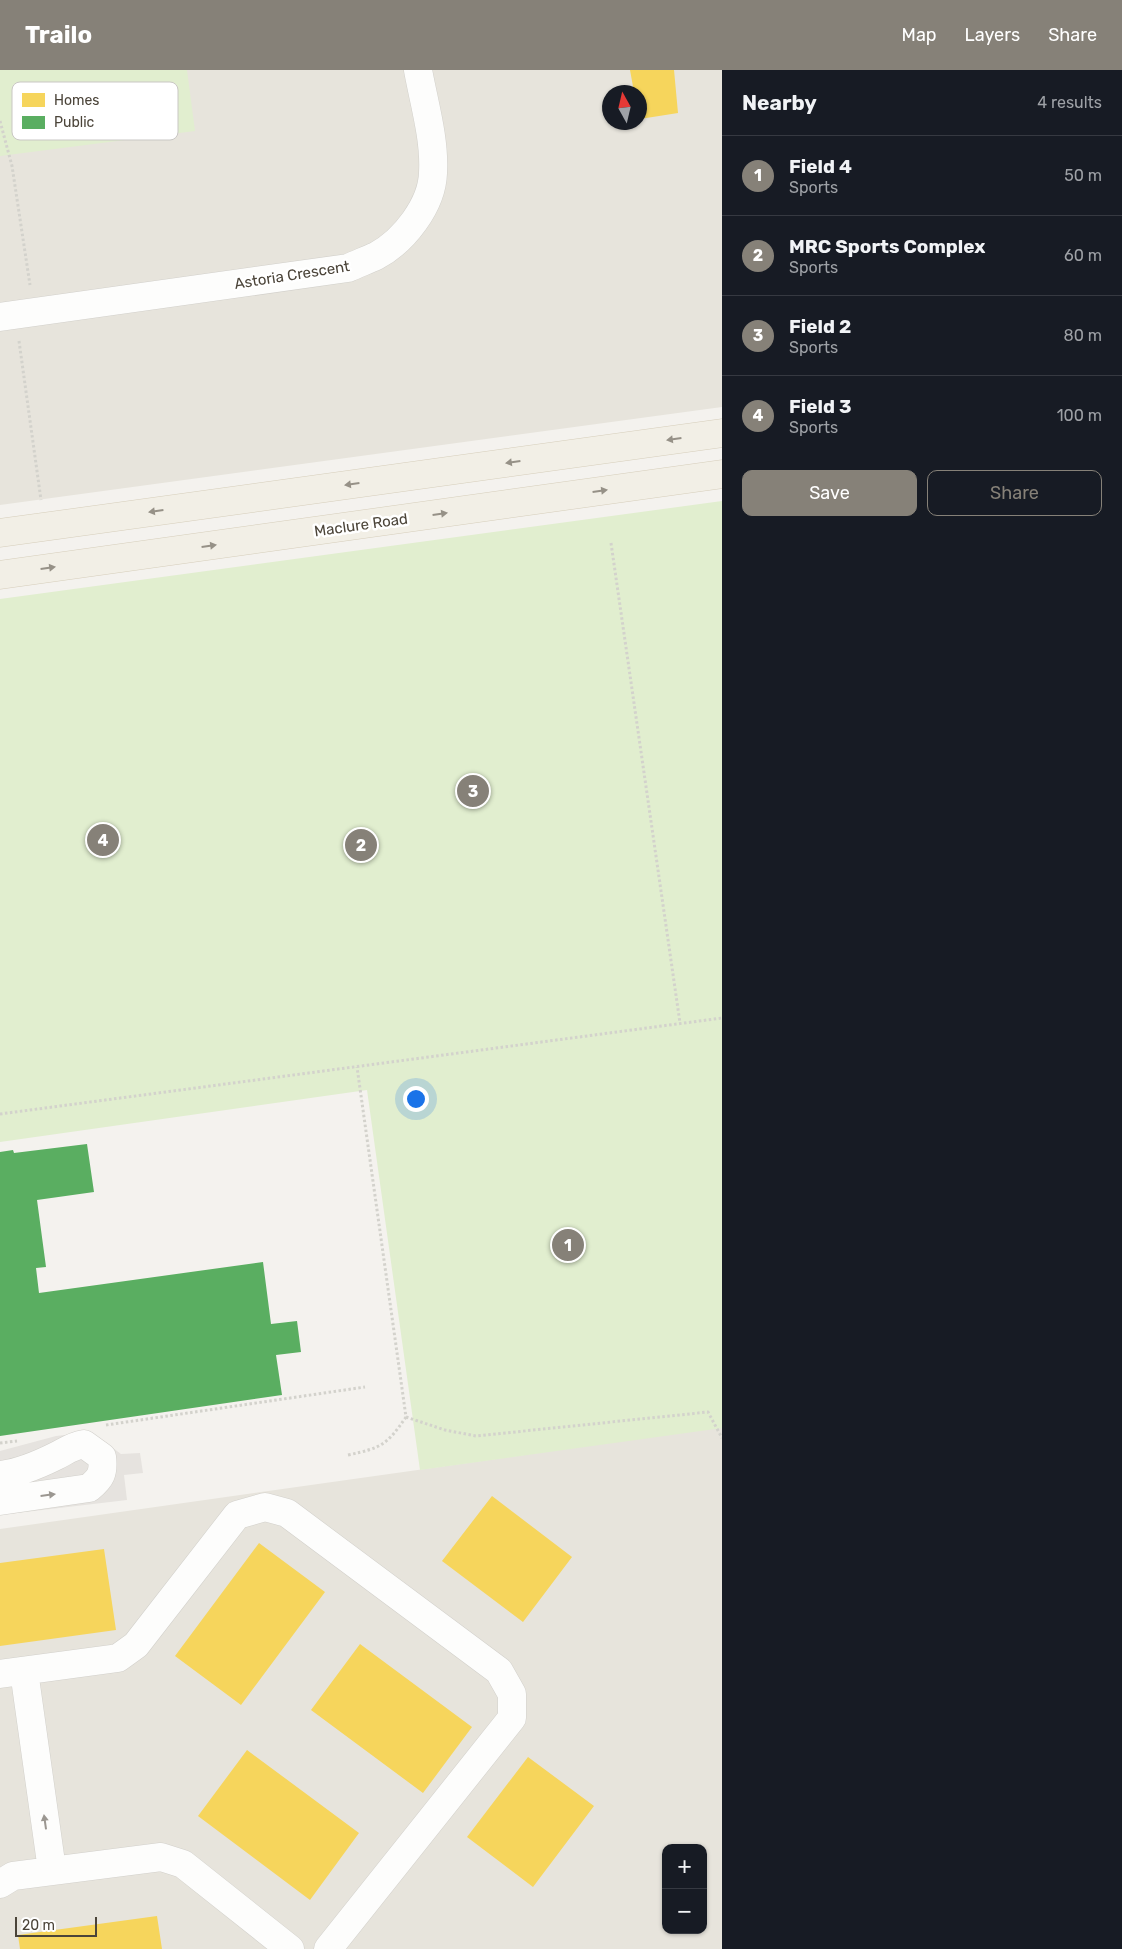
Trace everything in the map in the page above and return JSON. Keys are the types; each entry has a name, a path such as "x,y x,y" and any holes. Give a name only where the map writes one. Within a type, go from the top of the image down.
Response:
{"main road":[{"path":"0,532 722,432"},
{"name":"Maclure Road","path":"0,575 722,474"}],"street":[{"name":"Astoria Crescent","path":"17,315 348,268 378,255 401,237 414,222 428,197 433,175 433,155 418,70"},
{"path":"0,1476 22,1470 56,1456 72,1446 84,1444 102,1457 104,1470 99,1480 89,1488 0,1501"},
{"path":"52,1870 12,1673 118,1658 136,1645 237,1515 265,1507 287,1513 499,1671 512,1694 512,1718 328,1949"},
{"path":"0,1884 12,1876 161,1858 183,1864 290,1949"}],"path":[{"path":"0,121 12,166 17,315 45,527"},
{"path":"611,542 680,1023"},
{"path":"0,1114 722,1018"},
{"path":"348,1455 378,1448 394,1434 406,1417 357,1067"},
{"path":"99,1426 365,1387"},
{"path":"406,1417 445,1430 476,1436 708,1412 722,1438"}],"shaded area":[{"path":"0,70 722,70 722,407 0,505"},
{"path":"722,1427 722,1949 0,1949 0,1529"},
{"path":"91,1432 121,1454 140,1453 143,1473 124,1475 127,1500 0,1515 0,1451 56,1436"}],"green space":[{"path":"0,70 187,70 195,131 178,133 178,82 12,82 12,140 125,140 0,156"},
{"path":"722,501 722,1428 420,1470 367,1090 0,1142 0,599"}],"building: Homes":[{"path":"630,70 674,70 678,113 647,118 647,85 633,85"},
{"path":"492,1496 572,1557 523,1622 442,1561"},
{"path":"259,1543 325,1592 241,1705 175,1656"},
{"path":"104,1549 116,1630 0,1646 0,1563"},
{"path":"360,1644 472,1727 423,1793 311,1710"},
{"path":"247,1750 359,1833 310,1900 198,1816"},
{"path":"528,1757 594,1806 533,1887 467,1837"},
{"path":"157,1916 162,1949 20,1949 18,1935"}],"building: Public":[{"path":"87,1144 94,1192 37,1200 46,1267 36,1268 39,1293 263,1262 271,1324 297,1321 301,1352 276,1355 282,1395 0,1436 0,1152 13,1150 14,1153"}],"place":[{"name":"Field 2","path":"473,791"},
{"name":"Field 3","path":"103,840"},
{"name":"MRC Sports Complex","path":"361,845"},
{"name":"Field 4","path":"568,1245"}]}
